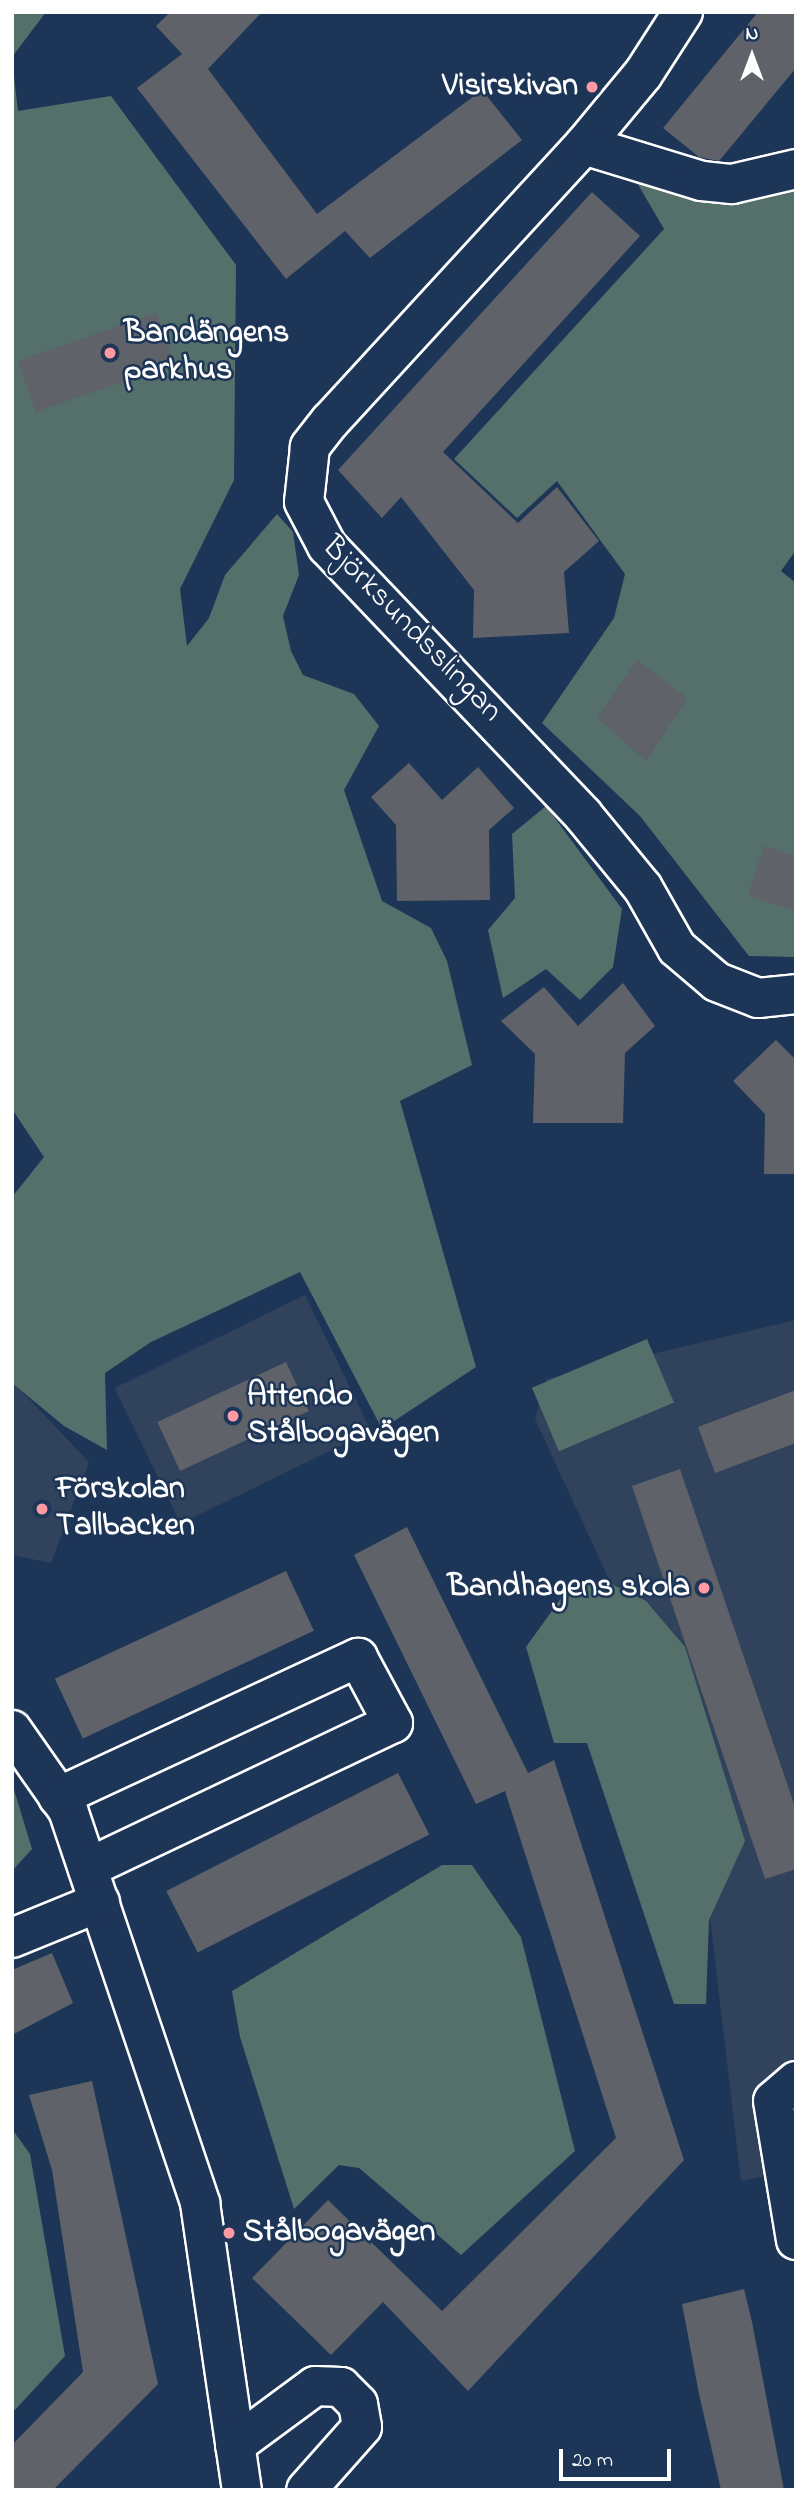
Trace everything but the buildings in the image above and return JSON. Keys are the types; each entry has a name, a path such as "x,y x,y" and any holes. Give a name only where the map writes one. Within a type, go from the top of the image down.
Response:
{"street":[{"name":"Björksundsslingan","path":"682,12 643,74 584,145 330,421 310,447 304,502 327,546 583,814 643,888 677,948 717,982 747,994 796,994"},
{"path":"584,145 702,181 732,184 796,169"},
{"path":"12,1938 94,1885 393,1723 358,1658 58,1797"},
{"path":"12,1730 58,1797 94,1885 200,2203 242,2490"},
{"path":"796,2081 772,2101 796,2240"},
{"path":"235,2445 315,2386 341,2387 358,2403 362,2427 306,2490"}],"shaded area":[{"path":"305,1295 371,1431 181,1524 114,1388"},
{"name":"Bandhagens skola","path":"796,1320 796,2170 741,2181 691,1757 535,1419 546,1379"},
{"name":"Förskolan Tallbacken","path":"12,1381 89,1462 51,1563 12,1555"}],"green space":[{"path":"12,12 46,12 12,57"},
{"path":"12,59 18,111 111,96 236,265 234,480 180,589 187,646 209,618 225,575 277,514 293,532 299,575 283,616 291,651 303,675 354,694 379,726 344,790 382,901 431,928 447,961 472,1065 400,1101 476,1367 382,1429 300,1272 151,1342 105,1373 107,1450 64,1426 12,1383 12,1197 44,1157 12,1109"},
{"path":"633,176 796,180 796,550 781,571 796,583 794,957 749,956 640,816 542,723 614,618 625,574 557,481 517,518 454,459 664,229"},
{"path":"546,806 622,909 613,967 580,1000 546,969 503,998 488,930 515,898 512,834"},
{"path":"647,1339 674,1403 559,1451 532,1388"},
{"path":"603,1580 646,1601 685,1647 745,1841 709,1920 706,2004 674,2004 587,1743 554,1743 526,1647 567,1590"},
{"path":"12,1783 32,1849 12,1871"},
{"path":"442,1865 472,1865 521,1937 575,2151 461,2255 359,2168 339,2165 294,2209 240,2037 232,1991"},
{"path":"12,2129 30,2154 65,2356 12,2413"}],"place":[{"name":"Visirskivan","path":"592,87"},
{"name":"Bandängens parkhus","path":"110,353"},
{"name":"Attendo Stålbogavägen","path":"233,1416"},
{"name":"Förskolan Tallbacken","path":"42,1509"},
{"name":"Bandhagens skola","path":"704,1588"},
{"name":"Stålbogavägen","path":"229,2233"}]}
